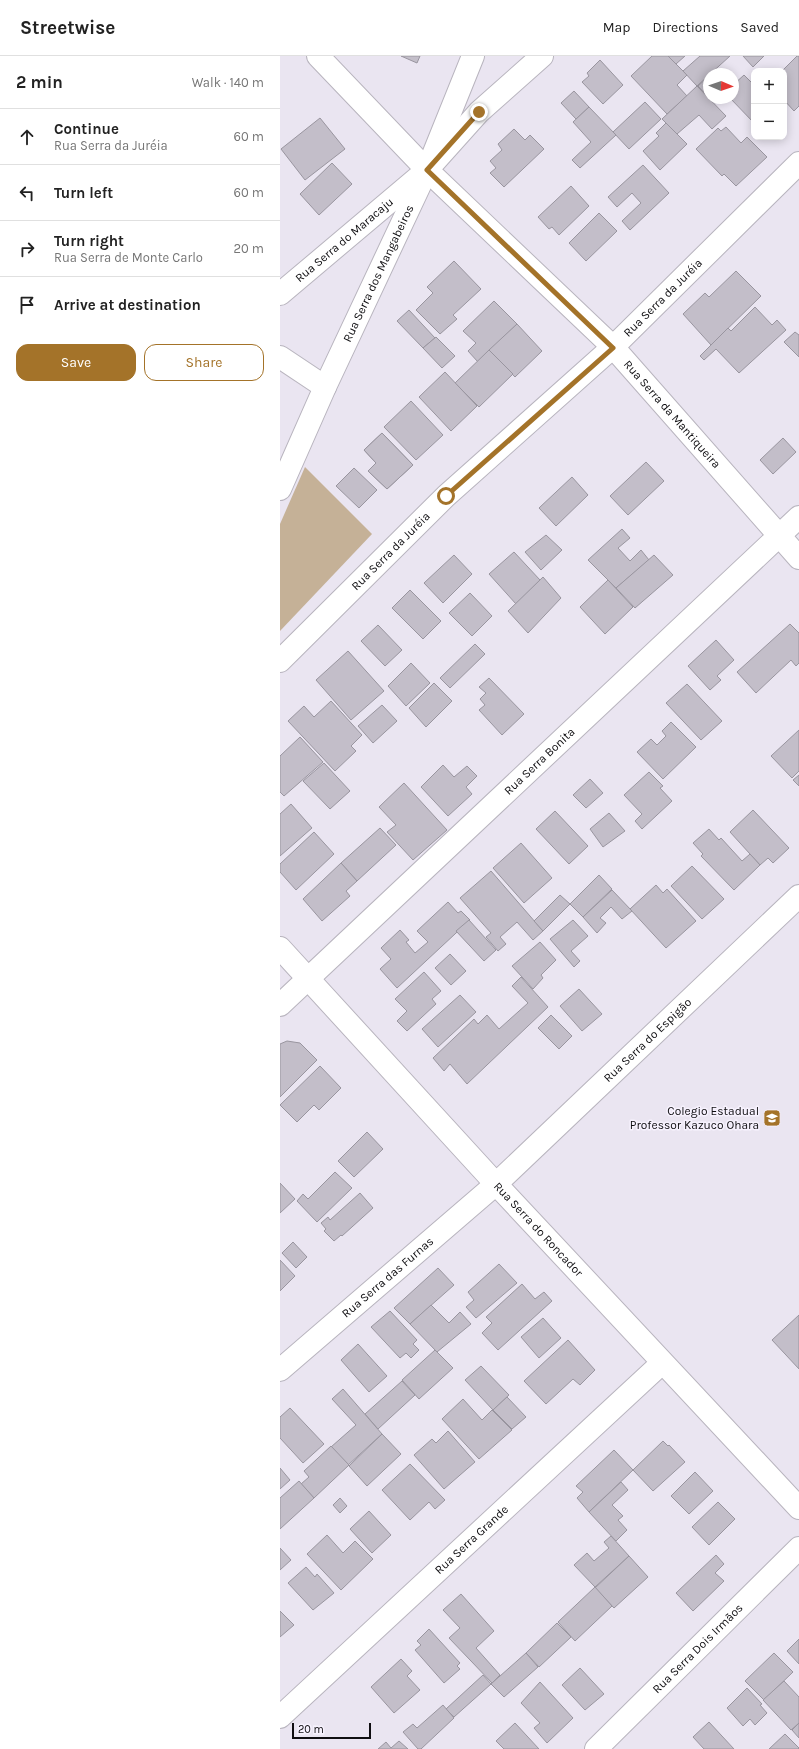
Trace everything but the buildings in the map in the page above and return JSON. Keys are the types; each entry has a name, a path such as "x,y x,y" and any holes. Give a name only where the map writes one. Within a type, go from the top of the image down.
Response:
{"street":[{"name":"Rua Serra da Mantiqueira","path":"318,56 427,170 613,348 799,558"},
{"name":"Rua Serra dos Mangabeiros","path":"280,489 325,386 427,170 473,56"},
{"path":"427,170 479,112 542,56"},
{"name":"Rua Serra da Juréia","path":"280,660 446,496 613,348 799,163"},
{"name":"Rua Serra do Maracaju","path":"280,294 427,170"},
{"path":"280,357 325,386"},
{"name":"Rua Serra Bonita","path":"280,1005 799,517"},
{"name":"Rua Serra do Espigão","path":"496,1184 799,896"},
{"name":"Rua Serra do Roncador","path":"280,948 496,1184 799,1508"},
{"name":"Rua Serra das Furnas","path":"280,1370 496,1184"},
{"name":"Rua Serra Grande","path":"280,1717 662,1363"},
{"name":"Rua Serra Dois Irmãos","path":"596,1749 799,1548"}],"shaded area":[{"path":"305,467 372,534 280,631 280,524"}],"place":[{"name":"Colegio Estadual Professor Kazuco Ohara","path":"772,1118"}],"route":[{"path":"446,496 613,348 427,170 479,112"}]}
